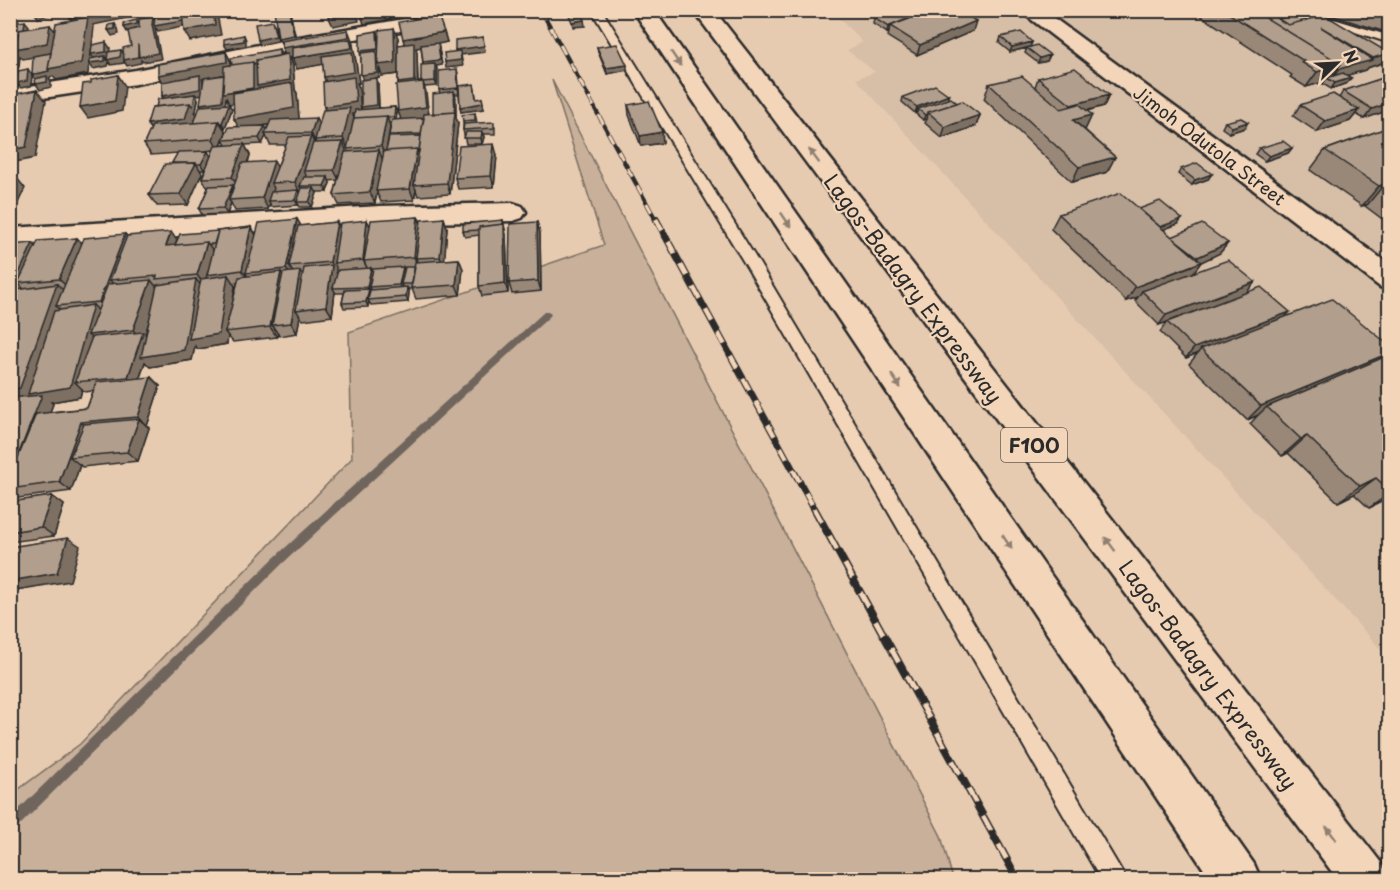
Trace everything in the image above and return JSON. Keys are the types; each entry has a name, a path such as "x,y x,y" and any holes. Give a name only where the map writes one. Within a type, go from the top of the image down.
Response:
{"main road":[{"path":"643,10 1238,879"},
{"name":"Lagos-Badagry Expressway","path":"703,10 1366,879"},
{"name":"Jimoh Odutola Street","path":"1029,10 1389,280"},
{"path":"10,96 136,77 288,45 410,24"},
{"path":"10,237 380,215 513,212"}],"lane":[{"path":"596,10 754,267 1115,879"},
{"path":"1290,10 1389,40"}],"shaded area":[{"path":"831,11 1389,11 1389,658 856,79 875,72 847,50 863,42"},
{"path":"552,80 941,836 953,879 11,880 11,795 80,744 352,458 349,332 604,245"}],"building":[{"path":"69,10 107,10 70,18"},
{"path":"213,10 215,25 184,31 182,15"},
{"path":"274,10 289,10 294,35 278,38"},
{"path":"327,10 354,10 328,16"},
{"path":"388,10 389,14 362,18 361,12"},
{"path":"580,10 584,20 572,22 567,11"},
{"path":"895,10 909,19 888,27 874,18"},
{"path":"929,10 958,10 976,21 920,45 890,26"},
{"path":"1223,10 1253,10 1341,64 1317,72 1301,62 1304,61"},
{"path":"1253,10 1264,10 1288,25 1325,15 1389,53 1373,58 1321,27 1373,60 1339,69 1341,64"},
{"path":"1376,10 1389,10 1389,14"},
{"path":"184,11 183,21 154,26 155,16"},
{"path":"1303,12 1314,18 1288,25 1278,19"},
{"path":"438,15 444,32 403,39 399,22"},
{"path":"88,17 81,63 48,69 56,23"},
{"path":"153,17 152,25 158,53 139,57 138,44 138,57 124,60 123,48 131,46 128,31 139,28 139,19"},
{"path":"137,20 137,24 124,27 124,23"},
{"path":"25,21 24,29 19,30 18,34 10,31 10,23"},
{"path":"272,21 276,36 258,40 255,24"},
{"path":"115,24 115,29 108,30 109,25"},
{"path":"50,25 47,43 15,49 19,30"},
{"path":"394,28 395,63 378,65 379,30"},
{"path":"348,30 349,37 282,48 281,41"},
{"path":"10,31 14,31 10,57"},
{"path":"377,31 378,49 360,51 360,34"},
{"path":"1021,32 1032,42 1012,47 1001,37"},
{"path":"244,35 244,41 224,44 224,39"},
{"path":"483,37 484,46 455,50 455,40"},
{"path":"350,39 352,48 292,58 292,48"},
{"path":"106,42 106,52 91,54 92,45"},
{"path":"414,43 414,81 398,83 398,45"},
{"path":"438,43 440,60 423,62 421,45"},
{"path":"617,44 627,65 606,68 597,47"},
{"path":"1037,45 1050,55 1040,58 1027,48"},
{"path":"279,49 279,56 256,60 254,64 253,62 232,65 231,58"},
{"path":"121,50 120,57 107,60 108,52"},
{"path":"376,51 377,73 361,75 361,53"},
{"path":"460,51 461,60 445,62 444,53"},
{"path":"226,52 227,62 158,75 158,64"},
{"path":"352,52 354,72 324,77 322,56"},
{"path":"51,53 49,71 32,75 33,56"},
{"path":"288,54 290,80 257,86 256,60"},
{"path":"105,56 105,61 89,63 90,59"},
{"path":"253,62 253,88 223,93 224,66"},
{"path":"435,64 435,81 421,82 421,65"},
{"path":"1075,68 1109,95 1071,105 1038,78"},
{"path":"28,69 27,81 17,83 18,71"},
{"path":"457,69 458,88 439,90 439,71"},
{"path":"1343,73 1351,78 1335,83 1327,78"},
{"path":"118,75 115,101 80,107 83,84 91,83 91,80"},
{"path":"200,75 200,89 162,96 162,82"},
{"path":"224,75 222,101 200,104 204,78"},
{"path":"47,76 47,82 36,84 35,79"},
{"path":"1022,76 1061,109 1079,104 1092,115 1073,120 1115,157 1079,167 989,84"},
{"path":"1389,76 1389,103 1372,109 1343,91"},
{"path":"354,77 356,102 324,107 323,82"},
{"path":"376,78 377,105 361,107 361,80"},
{"path":"423,82 426,107 398,111 396,85"},
{"path":"292,83 294,108 234,119 233,93"},
{"path":"474,84 476,99 482,98 483,103 460,107 459,86"},
{"path":"935,85 949,95 917,107 903,97"},
{"path":"37,90 26,147 10,150 10,95"},
{"path":"454,91 455,112 433,114 433,94"},
{"path":"195,94 193,106 190,103 156,107 158,99"},
{"path":"1333,94 1359,110 1325,121 1300,105"},
{"path":"951,98 957,103 925,115 918,109"},
{"path":"649,101 662,132 640,136 628,105"},
{"path":"962,101 980,115 945,127 928,112"},
{"path":"190,103 185,119 147,124 152,107"},
{"path":"229,104 222,123 219,121 194,123 200,106"},
{"path":"395,107 394,117 354,118 355,110"},
{"path":"350,108 343,138 315,140 323,110"},
{"path":"455,112 447,183 414,185 424,114"},
{"path":"475,113 475,120 463,121 462,115"},
{"path":"387,116 381,146 347,149 354,118"},
{"path":"316,118 311,133 265,134 271,120"},
{"path":"424,118 421,134 389,135 392,120"},
{"path":"1241,118 1248,122 1232,127 1225,122"},
{"path":"219,121 213,139 144,144 152,126"},
{"path":"494,122 494,128 463,130 464,124"},
{"path":"265,126 259,138 223,140 229,127"},
{"path":"1389,127 1389,182 1379,186 1325,150"},
{"path":"466,132 482,132 481,138 464,138"},
{"path":"311,136 295,182 271,183 289,137"},
{"path":"421,136 419,152 417,149 386,151 389,137"},
{"path":"1283,141 1292,148 1269,156 1259,148"},
{"path":"343,142 334,170 304,171 313,143"},
{"path":"244,144 232,177 202,178 215,146"},
{"path":"494,144 491,176 455,178 459,146"},
{"path":"417,149 410,189 376,191 384,151"},
{"path":"379,150 370,192 334,195 345,152"},
{"path":"208,151 201,164 172,163 178,152"},
{"path":"274,161 262,198 229,200 242,163"},
{"path":"196,163 180,194 149,195 165,164"},
{"path":"1197,163 1212,174 1195,180 1181,169"},
{"path":"16,177 10,189 10,178"},
{"path":"304,177 328,177 324,186 300,186"},
{"path":"233,185 223,208 199,209 209,186"},
{"path":"1389,185 1389,192 1382,187"},
{"path":"302,188 314,188 309,202 297,202"},
{"path":"298,190 295,200 268,201 271,192"},
{"path":"1121,193 1201,262 1135,287 1059,214"},
{"path":"1160,201 1182,219 1160,227 1139,209"},
{"path":"418,217 414,257 364,261 371,220"},
{"path":"444,218 440,257 416,258 421,220"},
{"path":"297,219 286,269 246,273 259,223"},
{"path":"367,220 363,260 334,263 340,223"},
{"path":"503,220 503,224 463,231 463,224"},
{"path":"337,222 330,262 289,266 298,226"},
{"path":"537,222 538,281 509,283 510,224"},
{"path":"504,224 505,283 479,286 479,227"},
{"path":"1202,224 1228,243 1198,257 1172,237"},
{"path":"251,227 242,270 207,275 218,231"},
{"path":"218,231 214,244 207,242 175,245 180,234"},
{"path":"171,232 166,246 207,242 197,275 110,280 127,236"},
{"path":"125,234 99,302 56,306 84,238"},
{"path":"77,238 59,279 18,283 38,241"},
{"path":"33,243 11,291 10,291 10,245"},
{"path":"459,259 456,285 411,288 415,262"},
{"path":"1228,260 1255,282 1166,315 1142,291"},
{"path":"332,265 326,306 296,310 304,268"},
{"path":"403,267 399,285 369,287 373,269"},
{"path":"405,267 415,267 412,284 401,284"},
{"path":"371,268 367,287 333,288 338,270"},
{"path":"300,271 291,323 272,325 283,273"},
{"path":"281,272 270,327 225,332 239,277"},
{"path":"228,275 219,334 189,339 201,279"},
{"path":"196,279 184,350 141,357 157,285"},
{"path":"151,280 133,330 88,335 108,284"},
{"path":"57,284 20,388 10,390 10,291"},
{"path":"407,287 406,297 368,300 370,290"},
{"path":"1261,287 1290,312 1194,348 1167,322"},
{"path":"369,289 366,302 342,303 345,290"},
{"path":"1332,299 1389,345 1389,353 1261,406 1201,349"},
{"path":"93,305 70,387 28,394 54,311"},
{"path":"143,332 128,377 75,382 92,337"},
{"path":"1389,355 1389,490 1376,478 1360,486 1307,436 1301,439 1267,407"},
{"path":"151,377 138,417 81,422 59,482 10,489 10,477 36,414 87,408 97,382"},
{"path":"42,395 15,463 10,463 10,398"},
{"path":"139,419 127,452 70,457 84,424"},
{"path":"52,496 41,527 10,532 10,502"},
{"path":"68,538 57,573 10,581 10,547"}],"waterway":[{"path":"10,827 278,561 547,314"}],"railway":[{"path":"541,10 656,220"},
{"path":"656,219 815,510"},
{"path":"814,508 1018,880"}]}
